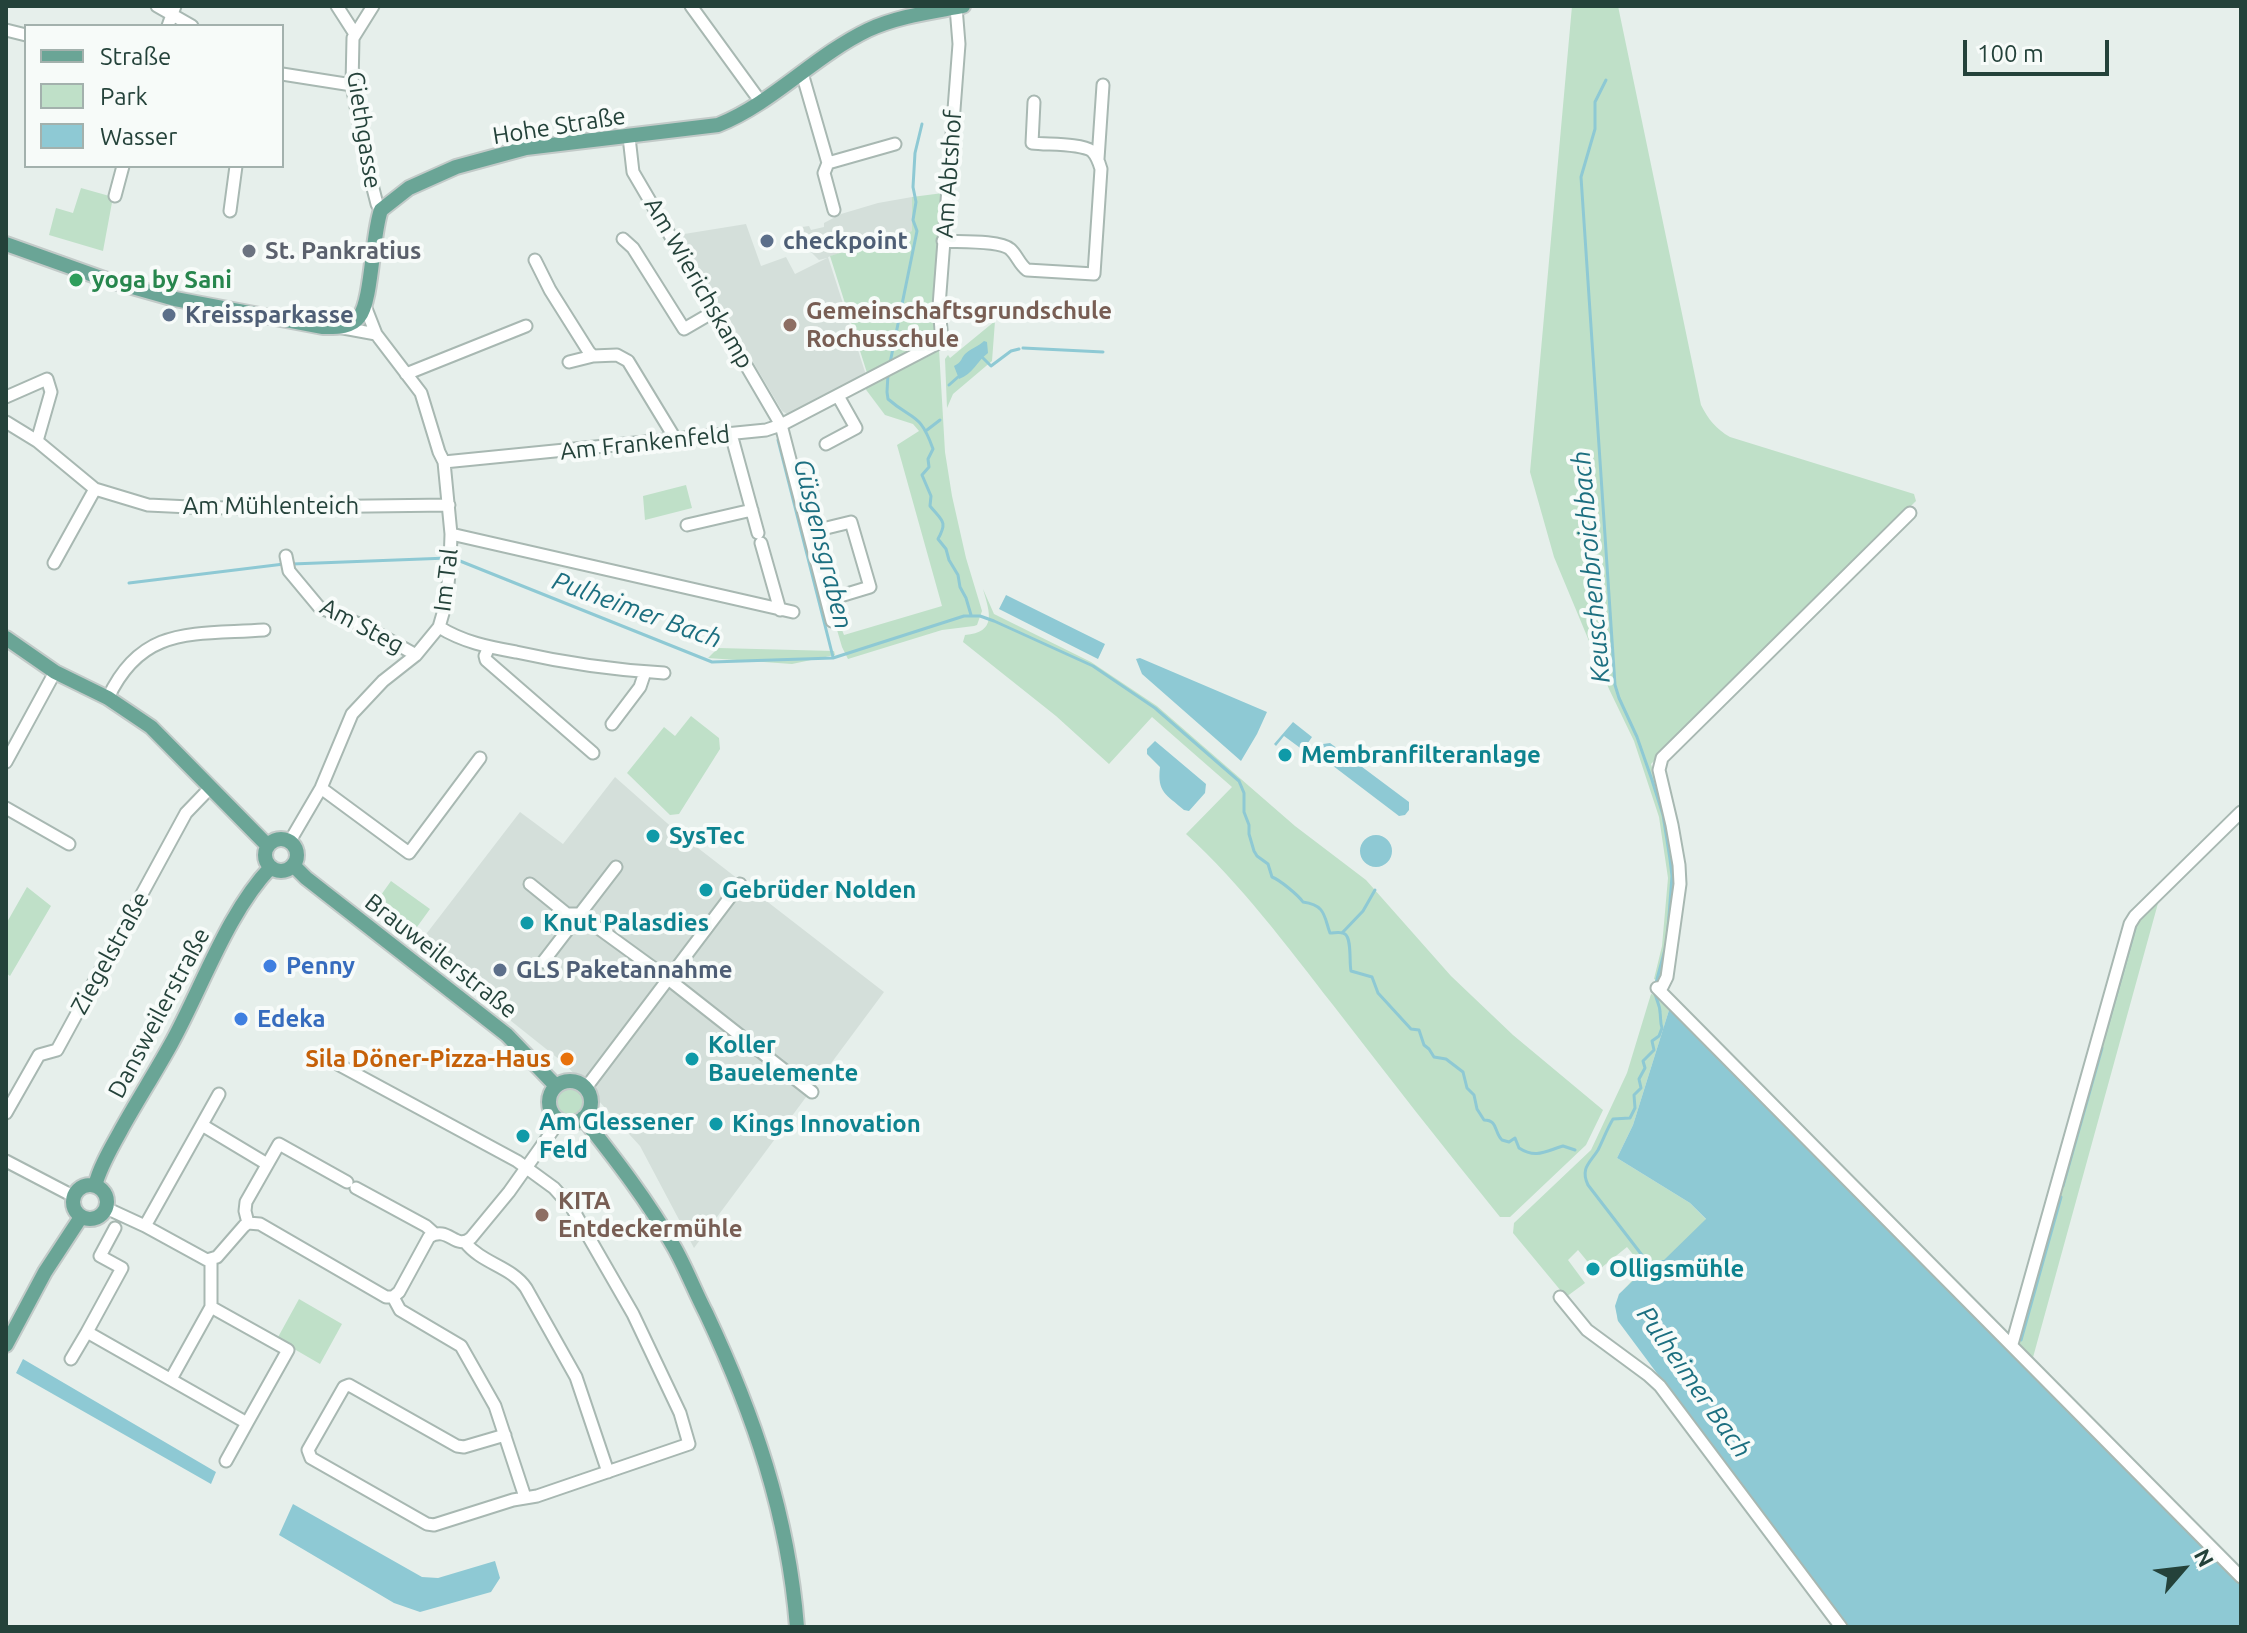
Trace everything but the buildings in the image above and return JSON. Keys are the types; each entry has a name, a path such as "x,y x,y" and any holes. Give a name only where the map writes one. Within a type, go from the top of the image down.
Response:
{"main road":[{"name":"Hohe Straße","path":"381,210 409,188 456,167 526,148 718,125 739,115 839,46 868,30 888,22 960,7"},
{"path":"6,244 104,279 175,299 247,314 337,327 356,321 365,306 381,210"},
{"path":"6,638 55,672 108,698 136,716 157,733 268,846"},
{"path":"276,840 290,841 297,855 293,865 285,870 271,867 265,854 268,846 276,840"},
{"name":"Brauweilerstraße","path":"293,865 507,1035 556,1086"},
{"name":"Dansweilerstraße","path":"95,1186 116,1139 171,1043 232,923 271,867"},
{"path":"574,1082 585,1089 590,1104 583,1118 569,1123 554,1115 549,1100 556,1086 574,1082"},
{"path":"583,1118 639,1192 675,1249 735,1375 774,1490 793,1578 797,1627"},
{"path":"95,1186 106,1197 106,1208 96,1218 81,1217 74,1210 73,1196 80,1187 95,1186"},
{"path":"6,1345 45,1272 81,1217"}],"street":[{"path":"157,6 172,16"},
{"path":"337,6 355,34"},
{"name":"Giethgasse","path":"373,6 355,34 352,85 367,165 381,210"},
{"path":"691,6 760,101"},
{"name":"Am Abtshof","path":"942,341 939,306 960,7"},
{"path":"802,73 828,163 824,173 834,210"},
{"path":"284,74 352,85"},
{"path":"943,241 1001,245 1010,249 1019,264 1027,270 1094,274 1103,85"},
{"path":"1034,102 1032,143 1081,147 1091,151 1098,159"},
{"name":"Am Wierichskamp","path":"629,137 633,172 781,425 832,621"},
{"path":"828,163 895,144"},
{"path":"115,196 122,168"},
{"path":"230,211 236,168"},
{"path":"623,239 633,248 684,329 715,311"},
{"path":"535,260 557,302 593,356"},
{"name":"Im Tal","path":"290,841 321,788 352,714 383,681 416,655 439,627 446,603 451,534 444,462 421,393 376,334 365,306"},
{"path":"406,374 526,326"},
{"path":"337,327 376,334"},
{"name":"Am Frankenfeld","path":"444,462 766,430 942,341"},
{"path":"569,362 593,356 617,355 628,361 676,440"},
{"path":"6,397 47,379 51,392 37,441"},
{"path":"826,444 856,428 838,396"},
{"name":"Am Mühlenteich","path":"6,422 37,441 95,489 148,505 211,508 449,505"},
{"path":"731,434 780,610"},
{"path":"54,563 95,489"},
{"path":"687,525 752,510"},
{"path":"1910,513 1662,758 1659,770 1672,825 1680,884 1662,993 2241,1577"},
{"path":"810,532 851,522 870,587 827,600"},
{"path":"451,534 793,612"},
{"name":"Am Steg","path":"286,556 289,571 319,607 368,628 416,655"},
{"path":"439,627 459,639 489,647 543,658 664,673"},
{"path":"108,698 134,657 154,644 192,635 264,630"},
{"path":"489,647 486,660 593,753"},
{"path":"6,762 55,672"},
{"path":"612,724 640,687 645,672"},
{"path":"6,732 18,738"},
{"path":"321,788 409,853 480,758"},
{"name":"Ziegelstraße","path":"6,1113 39,1055 57,1050 186,813 211,787"},
{"path":"6,808 69,844"},
{"path":"2012,1344 2130,924 2241,812"},
{"path":"543,962 616,867"},
{"path":"530,884 567,914 579,914 667,978 812,1092"},
{"path":"585,1089 740,884"},
{"path":"330,1060 527,1167 554,1188 572,1208 648,1343 680,1413 689,1444 537,1496 434,1525 427,1524 311,1458 308,1450 344,1387 349,1385 457,1446 464,1447 505,1435"},
{"path":"145,1226 219,1094"},
{"path":"465,1242 527,1167 560,1120"},
{"path":"202,1125 267,1164"},
{"path":"248,1223 246,1202 279,1144 426,1226 435,1234"},
{"path":"6,1161 73,1196"},
{"path":"106,1208 145,1226 202,1259 211,1260 248,1223 260,1224 386,1297 393,1297 399,1292 429,1237 443,1233 461,1243 465,1242 480,1257 517,1277 526,1288 576,1377 608,1472"},
{"path":"71,1359 122,1268 100,1256 115,1228"},
{"path":"171,1379 211,1307 211,1260"},
{"path":"393,1297 400,1310 461,1346 495,1406 525,1497"},
{"path":"1560,1297 1587,1330 1660,1386 1841,1627"},
{"path":"211,1307 288,1350 226,1461"},
{"path":"87,1332 247,1423"}],"shaded area":[{"name":"Gemeinschaftsgrundschule Rochusschule","path":"912,197 912,231 828,257 866,375 794,414 787,414 782,411 678,235 746,224 761,266 786,257 795,274 827,258 819,260 805,246 802,227 809,226 811,230 824,227 824,223 841,214"},
{"path":"615,777 676,831 884,992 694,1248 640,1146 565,1064 417,946 520,812 563,844"}],"green space":[{"path":"1572,6 1618,6 1701,405 1710,419 1730,437 1914,494 1916,501 1651,764 1667,815 1676,877 1662,982 1654,979 1662,946 1668,878 1659,817 1634,741 1554,557 1530,472"},
{"path":"81,188 113,197 103,251 49,235 56,208 73,213"},
{"path":"943,193 937,333 924,347 868,376 830,256 912,231 912,197"},
{"path":"995,321 992,361 953,394 947,408 945,359"},
{"path":"939,349 945,452 952,496 982,611 977,625 942,630 848,659 835,623 839,622 844,635 942,606 897,445 919,431 913,424 885,415 864,387"},
{"path":"686,485 692,508 645,520 643,496"},
{"path":"983,589 994,614 1091,662 1157,706 1295,826 1366,880 1451,976 1513,1035 1603,1110 1586,1145 1510,1217 1500,1217 1263,916 1186,834 1232,787 1152,717 1109,764 1056,716 963,642 965,635 982,630 989,620"},
{"path":"718,648 834,651 835,655 792,664 708,658"},
{"path":"691,716 719,738 720,749 679,814 670,815 627,773 664,727 675,736"},
{"path":"391,881 430,909 417,927 376,902"},
{"path":"27,887 51,906 10,976 6,973 6,924"},
{"path":"2160,896 2032,1361 2016,1345 2133,923"},
{"path":"1651,994 1659,996 1670,1007 1633,1125 1617,1158 1690,1203 1788,1304 1618,1321 1619,1298 1643,1267 1627,1247 1596,1272 1578,1250 1568,1260 1585,1283 1566,1297 1513,1233 1514,1223 1591,1150 1627,1073"},
{"path":"569,1086 580,1091 585,1102 580,1113 569,1118 558,1113 553,1102 558,1091"},
{"path":"299,1299 342,1324 320,1364 277,1339"}],"water":[{"path":"987,342 988,353 959,379 954,366 967,352"},
{"path":"1006,595 1105,644 1098,659 999,609"},
{"path":"1140,658 1267,712 1241,761 1142,674 1136,659"},
{"path":"1293,722 1312,737 1303,750 1284,736 1276,746 1274,744"},
{"path":"1155,741 1206,784 1205,793 1189,811 1172,800 1162,788 1160,767 1147,754 1147,749"},
{"path":"1330,743 1409,802 1405,815 1399,816 1320,756 1319,749 1323,744"},
{"path":"1376,835 1387,840 1392,851 1387,862 1376,867 1365,862 1360,851 1365,840"},
{"path":"1670,1007 2241,1582 2241,1627 1846,1627 1618,1321 1615,1306 1619,1294 1655,1260 1664,1260 1706,1219 1690,1203 1617,1158 1633,1125"},
{"path":"23,1359 216,1472 211,1484 16,1373"},
{"path":"293,1504 422,1577 438,1578 495,1561 500,1578 491,1592 420,1612 394,1603 279,1535"}],"waterway":[{"name":"Keuschenbroichbach","path":"1606,80 1595,102 1595,129 1581,177 1615,685 1637,737 1663,815 1672,876 1667,942 1656,983"},
{"path":"890,363 917,231 913,220 916,202 913,187 915,153 922,124"},
{"path":"1023,348 1103,352"},
{"path":"983,358 991,366 1011,351 1019,349"},
{"path":"888,374 888,399 920,423 933,449 928,459 929,467 922,475 931,496 930,506 942,521 943,528 938,539 958,575 971,615"},
{"path":"949,385 958,377"},
{"path":"927,430 940,420"},
{"name":"Güsgensgraben","path":"778,440 833,657"},
{"name":"Pulheimer Bach","path":"292,564 448,558"},
{"name":"Pulheimer Bach","path":"455,559 712,662 833,658 964,616 980,616 1093,666 1155,708 1239,781 1254,851 1268,864 1272,877 1303,902 1320,909 1330,933 1345,934 1351,971 1372,977 1378,993 1411,1029 1419,1030 1424,1045 1434,1057 1446,1059 1463,1072 1477,1109 1484,1120 1494,1124 1502,1140 1509,1142 1515,1138 1519,1148 1531,1153 1563,1146 1575,1150"},
{"name":"Pulheimer Bach","path":"129,583 284,564"},
{"path":"1342,933 1363,911 1375,890"},
{"path":"2104,1038 2135,928"},
{"name":"Keuschenbroichbach","path":"1648,1267 1588,1185 1585,1174 1613,1119 1630,1118 1635,1108 1634,1095 1641,1088 1639,1079 1645,1068 1643,1061 1654,1050 1652,1041 1659,1036 1662,1028 1655,991"},
{"path":"2063,1186 2102,1048"},
{"path":"2021,1340 2061,1197"}],"place":[{"name":"checkpoint","path":"767,241"},
{"name":"St. Pankratius","path":"249,251"},
{"name":"yoga by Sani","path":"76,280"},
{"name":"Kreissparkasse","path":"169,315"},
{"name":"Gemeinschaftsgrundschule Rochusschule","path":"790,325"},
{"name":"Membranfilteranlage","path":"1285,755"},
{"name":"SysTec","path":"653,836"},
{"name":"Gebrüder Nolden","path":"706,890"},
{"name":"Knut Palasdies","path":"527,923"},
{"name":"Penny","path":"270,966"},
{"name":"GLS Paketannahme","path":"500,970"},
{"name":"Edeka","path":"241,1019"},
{"name":"Sila Döner-Pizza-Haus","path":"567,1059"},
{"name":"Koller Bauelemente","path":"692,1059"},
{"name":"Kings Innovation","path":"716,1124"},
{"name":"Am Glessener Feld","path":"523,1136"},
{"name":"KITA Entdeckermühle","path":"542,1215"},
{"name":"Olligsmühle","path":"1593,1269"}]}
